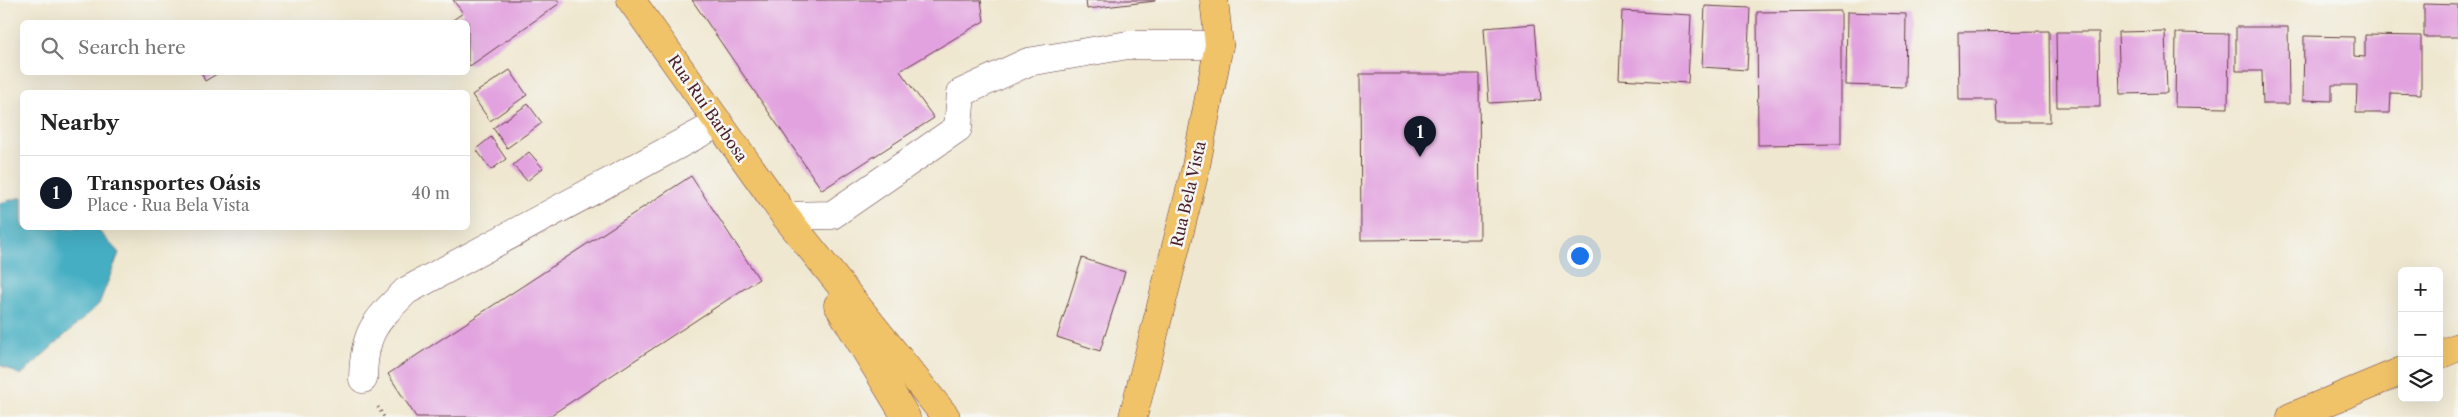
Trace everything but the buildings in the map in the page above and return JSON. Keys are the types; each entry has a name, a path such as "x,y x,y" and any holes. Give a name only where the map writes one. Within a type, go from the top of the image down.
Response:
{"main road":[{"name":"Rua Ruí Barbosa","path":"631,0 785,216 946,417"},
{"name":"Rua Bela Vista","path":"1133,417 1143,387 1195,171 1219,46 1214,0"},
{"name":"Rua Ruí Barbosa","path":"785,216 906,417"},
{"path":"2443,353 2458,347"},
{"path":"2291,417 2398,373"},
{"name":"Rua Bela Vista","path":"1122,417 1143,387"}],"lane":[{"path":"785,216 832,215 958,128 961,93 1028,62 1128,45 1219,46"},
{"path":"363,379 363,353 375,321 406,291 719,123"}],"water":[{"path":"20,198 20,230 98,230 119,253 99,304 21,375 0,365 0,203"}],"place":[{"name":"Transportes Oásis","path":"1420,157"}]}
